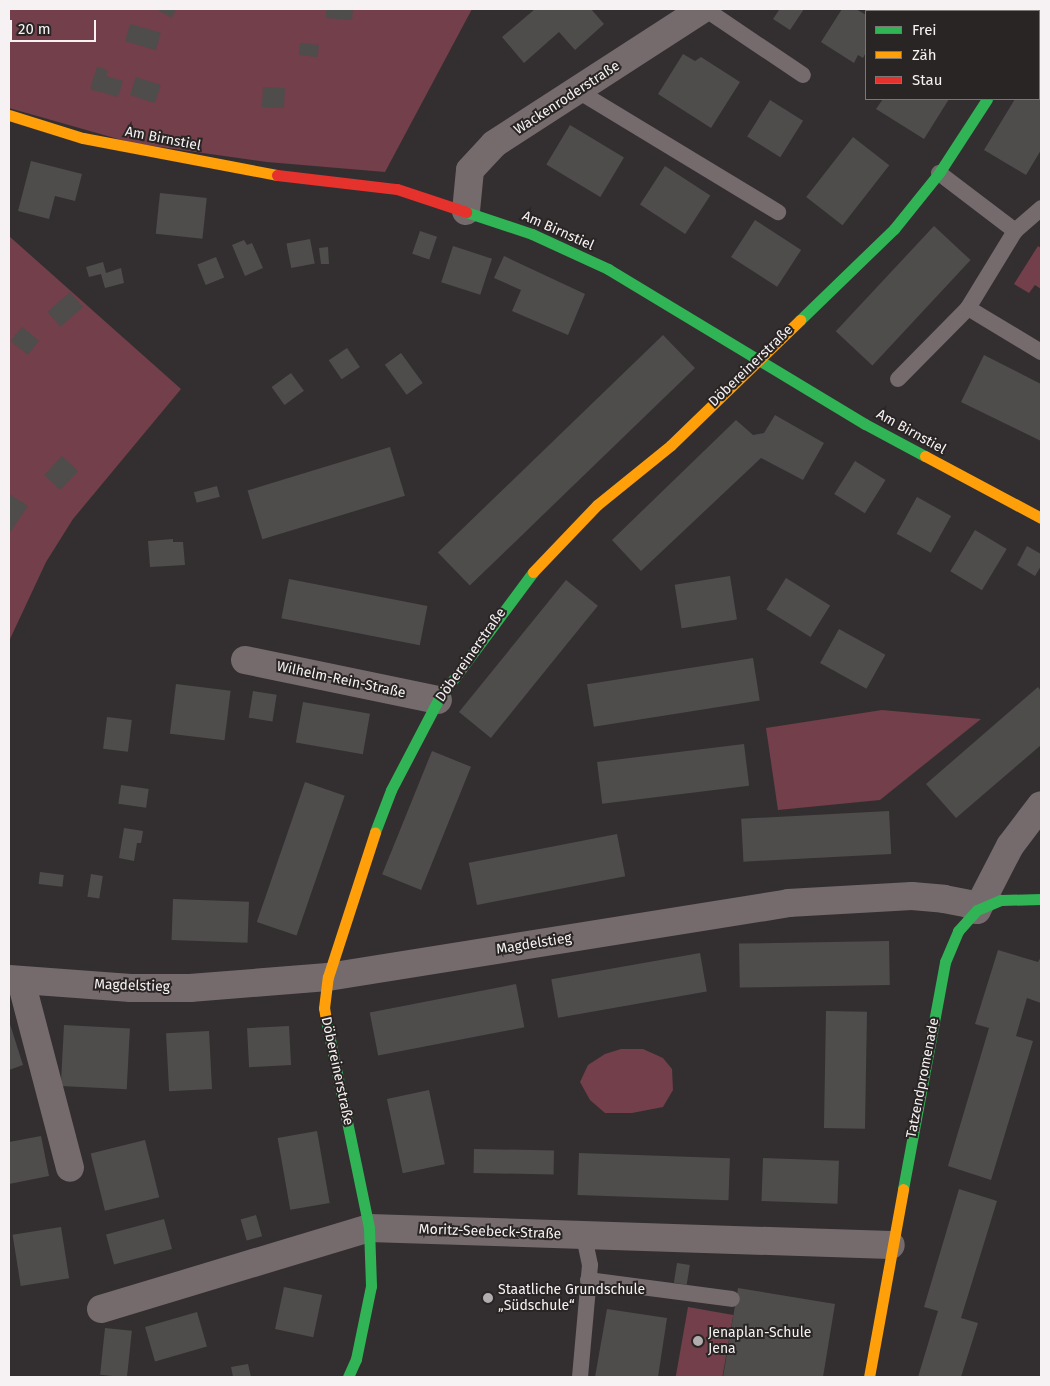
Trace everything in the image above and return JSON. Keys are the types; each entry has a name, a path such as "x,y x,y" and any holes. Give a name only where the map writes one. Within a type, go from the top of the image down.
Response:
{"street":[{"name":"Wackenroderstraße","path":"466,211 470,170 488,150 704,9"},
{"name":"Döbereinerstraße","path":"348,1377 356,1359 371,1286 369,1228 324,1008 328,977 388,799 438,700 540,562 597,505 672,445 758,358 894,229 939,173 986,100"},
{"name":"Am Birnstiel","path":"9,115 83,138 172,157 297,178 398,190 532,234 608,269 865,424 1041,518"},
{"name":"Wilhelm-Rein-Straße","path":"245,660 438,700"},
{"name":"Tatzendpromenade","path":"869,1377 891,1245 945,962 958,931 977,910 1010,846 1041,805"},
{"name":"Magdelstieg","path":"70,1168 15,980 131,988 190,988 328,977 788,903 912,896 969,904 977,910"},
{"path":"977,910 1001,900 1041,899"},
{"name":"Moritz-Seebeck-Straße","path":"101,1308 369,1228 891,1245"}],"lane":[{"path":"704,9 803,75"},
{"path":"578,91 778,212"},
{"path":"939,173 1015,231"},
{"path":"898,379 968,308 1015,231 1038,217"},
{"path":"968,308 1041,352"},
{"path":"580,1377 590,1265 584,1236"},
{"path":"588,1280 732,1299"}],"shaded area":[{"path":"9,9 472,9 385,172 267,162 132,143 9,108"},
{"path":"9,236 181,389 73,519 46,562 10,639"},
{"path":"1038,246 1041,248 1041,289 1035,285 1029,293 1014,284"},
{"path":"882,710 981,719 880,800 778,810 766,728"},
{"path":"621,1049 643,1049 663,1058 672,1069 673,1090 663,1107 632,1113 605,1113 590,1100 580,1082 588,1065 605,1054"},
{"path":"688,1307 733,1315 722,1377 676,1377"}],"building":[{"path":"156,9 176,9 172,18"},
{"path":"326,9 353,9 352,20 326,18"},
{"path":"535,9 591,9 604,24 575,50 559,32 524,63 502,37"},
{"path":"777,9 804,9 790,30 773,19 779,10"},
{"path":"842,9 856,9 865,14 865,54 863,58 858,55 854,63 821,42"},
{"path":"938,9 986,9 986,10"},
{"path":"130,24 161,33 156,50 125,41"},
{"path":"300,43 319,45 318,57 299,55"},
{"path":"683,54 695,61 701,57 740,82 711,128 658,94"},
{"path":"1041,55 1041,150 1026,175 984,150 1014,100 1040,100"},
{"path":"97,67 108,70 106,76 123,81 118,97 90,89"},
{"path":"136,77 161,85 155,103 130,95"},
{"path":"263,87 285,88 284,108 262,107"},
{"path":"770,100 803,121 780,157 747,136"},
{"path":"882,100 948,100 924,139 876,109"},
{"path":"570,125 624,157 600,197 546,164"},
{"path":"853,137 889,165 842,225 806,197"},
{"path":"31,161 82,174 75,201 55,196 49,219 18,211"},
{"path":"665,166 710,195 685,234 640,205"},
{"path":"160,193 207,198 202,239 156,234"},
{"path":"755,220 801,250 777,287 731,257"},
{"path":"934,226 971,260 872,365 836,331"},
{"path":"420,231 437,237 429,260 412,254"},
{"path":"310,239 315,264 291,268 286,244"},
{"path":"244,240 247,245 252,243 263,268 245,276 232,245"},
{"path":"453,246 492,259 480,295 441,282"},
{"path":"328,247 329,264 321,264 319,248"},
{"path":"504,256 585,294 568,335 512,311 521,290 494,278"},
{"path":"216,257 224,277 206,285 197,264"},
{"path":"103,262 106,273 121,268 124,283 105,288 101,274 89,277 86,267"},
{"path":"70,292 83,307 60,327 47,312"},
{"path":"22,327 39,341 28,355 11,341"},
{"path":"663,335 695,368 470,586 438,552"},
{"path":"347,348 360,367 342,379 329,360"},
{"path":"401,353 423,383 407,395 385,365"},
{"path":"984,355 1041,384 1041,441 961,402"},
{"path":"291,373 304,391 285,405 272,387"},
{"path":"775,415 824,443 803,480 761,458 641,571 612,540 736,420 753,435 764,433"},
{"path":"390,447 405,496 262,539 248,491"},
{"path":"62,456 78,471 60,490 44,475"},
{"path":"855,461 886,480 865,513 834,494"},
{"path":"217,486 220,497 197,503 194,492"},
{"path":"9,494 28,506 11,531 9,530"},
{"path":"917,497 951,516 931,553 897,534"},
{"path":"975,530 1007,549 982,590 950,571"},
{"path":"173,539 173,542 183,542 185,565 150,567 148,541"},
{"path":"1027,546 1041,554 1041,566 1035,576 1017,565"},
{"path":"730,576 737,619 682,628 675,585"},
{"path":"786,578 830,606 810,637 766,609"},
{"path":"289,579 427,606 420,645 281,618"},
{"path":"566,580 598,606 491,738 459,712"},
{"path":"839,629 885,655 866,689 820,663"},
{"path":"753,658 760,700 594,727 587,684"},
{"path":"176,684 231,691 224,740 170,734"},
{"path":"1038,687 1041,691 1041,745 956,818 926,784"},
{"path":"253,691 277,695 272,721 249,718"},
{"path":"303,702 370,714 363,754 296,742"},
{"path":"107,717 132,720 128,752 103,749"},
{"path":"744,744 749,786 602,804 597,762"},
{"path":"432,751 471,767 421,890 382,874"},
{"path":"305,782 345,796 297,936 257,922"},
{"path":"121,785 149,789 146,808 118,804"},
{"path":"889,811 891,854 743,862 741,819"},
{"path":"124,828 143,831 141,843 137,843 134,861 119,858"},
{"path":"617,834 625,876 477,905 469,863"},
{"path":"40,872 64,875 62,887 39,884"},
{"path":"91,874 103,876 99,899 87,897"},
{"path":"173,899 249,902 248,943 172,940"},
{"path":"889,941 890,985 740,988 739,944"},
{"path":"998,950 1038,962 1041,957 1041,1003 1027,998 1016,1036 1033,1041 991,1180 948,1166 989,1028 975,1024"},
{"path":"700,953 707,991 558,1018 551,979"},
{"path":"516,984 524,1027 378,1056 370,1012"},
{"path":"826,1011 867,1012 865,1129 824,1128"},
{"path":"9,1021 23,1065 9,1070"},
{"path":"64,1025 130,1028 127,1089 61,1086"},
{"path":"289,1026 291,1065 249,1067 247,1028"},
{"path":"209,1031 212,1089 169,1091 166,1033"},
{"path":"429,1090 445,1164 403,1173 387,1099"},
{"path":"317,1131 330,1203 290,1210 278,1138"},
{"path":"41,1136 49,1176 9,1184 9,1142"},
{"path":"145,1140 159,1197 105,1211 91,1154"},
{"path":"474,1149 554,1150 554,1174 474,1173"},
{"path":"579,1153 730,1158 728,1200 578,1195"},
{"path":"763,1158 839,1161 837,1204 761,1201"},
{"path":"959,1189 997,1201 961,1318 978,1323 961,1377 918,1377 938,1311 924,1307"},
{"path":"256,1215 262,1236 247,1241 241,1219"},
{"path":"164,1219 172,1249 114,1264 106,1235"},
{"path":"61,1227 69,1278 21,1286 13,1235"},
{"path":"677,1263 690,1265 687,1285 674,1283"},
{"path":"284,1287 322,1295 313,1337 275,1329"},
{"path":"738,1288 835,1304 823,1377 723,1377"},
{"path":"607,1309 667,1318 658,1377 595,1377"},
{"path":"197,1312 207,1347 155,1361 145,1327"},
{"path":"105,1328 132,1331 127,1377 100,1375"},
{"path":"248,1364 251,1377 233,1377 231,1367"}],"traffic: fast":[{"path":"800,320 894,229 939,173 986,100"},
{"path":"466,212 532,234 608,269 865,424 925,456"},
{"path":"375,832 391,790 438,700 533,572"},
{"path":"903,1189 945,962 958,931 977,910 1001,900 1041,899"},
{"path":"326,1020 369,1228 371,1286 356,1359 348,1377"}],"traffic: slow":[{"path":"9,115 83,138 277,175"},
{"path":"533,572 597,505 671,445 800,320"},
{"path":"925,456 1041,518"},
{"path":"326,1020 324,1008 328,977 375,832"},
{"path":"869,1377 903,1189"}],"traffic: jam":[{"path":"277,175 397,189 466,212"}],"place":[{"name":"Staatliche Grundschule „Südschule“","path":"488,1298"},
{"name":"Jenaplan-Schule Jena","path":"698,1341"}]}
